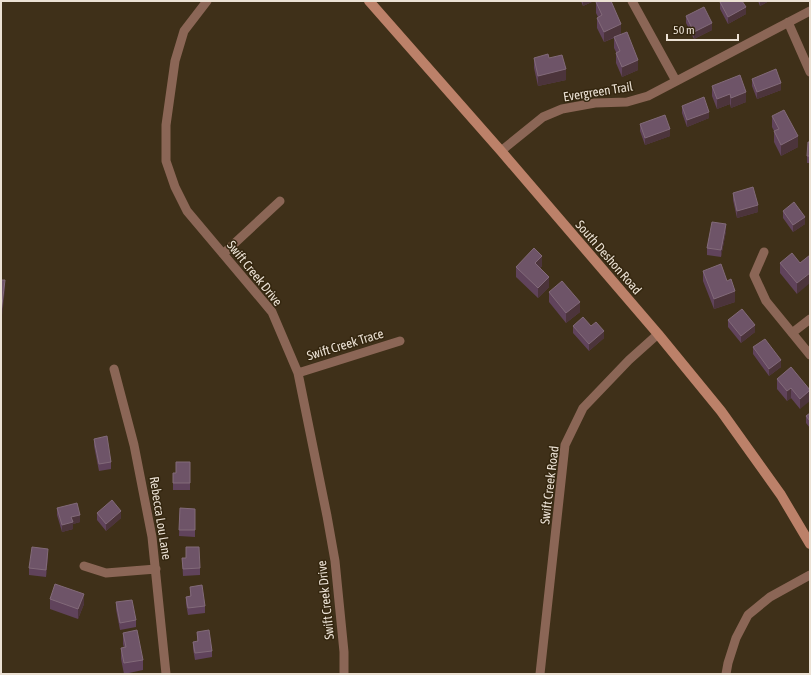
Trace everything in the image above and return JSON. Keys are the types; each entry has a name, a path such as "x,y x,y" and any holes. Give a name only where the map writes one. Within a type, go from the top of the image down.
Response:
{"street":[{"name":"Swift Creek Drive","path":"207,1 184,31 175,61 166,125 166,161 175,187 187,211 272,312 298,372 326,508 334,561 344,652 344,674"},
{"name":"South Deshon Road","path":"369,1 501,150 658,334 721,411 780,495 810,544"},
{"path":"632,1 676,81"},
{"name":"Evergreen Trail","path":"501,150 543,117 562,109 595,103 627,102 648,96 810,11"},
{"path":"788,22 810,72"},
{"path":"223,254 280,201"},
{"path":"764,252 754,274 766,301 810,355"},
{"path":"792,333 810,319"},
{"name":"Swift Creek Road","path":"540,674 565,445 583,408 629,360 658,334"},
{"name":"Swift Creek Trace","path":"298,372 400,341"},
{"name":"Rebecca Lou Lane","path":"114,369 134,445 152,537 166,674"},
{"path":"84,566 106,573 156,569"},
{"path":"726,674 736,638 748,615 770,597 810,575"}],"building":[{"path":"611,1 621,24 604,32 597,18 602,15 596,2"},
{"path":"742,1 746,7 728,17 720,2"},
{"path":"704,7 712,23 694,32 686,16"},
{"path":"627,32 638,60 622,67 616,53 620,51 614,37"},
{"path":"548,54 549,58 562,55 566,69 538,76 534,58"},
{"path":"776,69 781,83 757,92 752,79"},
{"path":"740,75 746,92 731,98 730,94 717,99 712,86"},
{"path":"704,97 709,112 687,120 682,106"},
{"path":"784,110 798,136 781,145 774,131 779,129 772,116"},
{"path":"665,115 670,129 645,138 640,124"},
{"path":"808,142 810,142 810,156 807,156"},
{"path":"753,187 758,205 737,211 733,193"},
{"path":"794,202 805,217 793,225 783,211"},
{"path":"712,222 726,224 721,250 707,248"},
{"path":"534,248 542,256 535,263 549,277 538,288 516,267"},
{"path":"792,253 800,263 810,255 810,273 797,283 780,263"},
{"path":"721,264 727,281 731,279 735,291 714,299 703,271"},
{"path":"1,280 5,280 1,313"},
{"path":"562,281 580,302 566,313 549,292"},
{"path":"742,309 755,325 741,336 728,320"},
{"path":"583,317 591,326 596,322 604,331 589,344 573,326"},
{"path":"765,339 781,360 769,369 753,347"},
{"path":"791,367 810,390 800,399 791,388 787,391 777,379"},
{"path":"810,413 810,421 806,416"},
{"path":"107,436 111,462 99,464 94,439"},
{"path":"176,462 190,462 190,483 173,483 173,473 176,473"},
{"path":"112,500 121,511 106,524 97,513"},
{"path":"77,503 80,515 71,517 73,522 62,525 57,508"},
{"path":"180,508 195,509 195,530 179,530"},
{"path":"32,547 48,549 46,570 29,568"},
{"path":"186,547 199,547 200,568 183,569 182,558 186,558"},
{"path":"55,584 84,594 78,609 50,599"},
{"path":"202,585 205,606 188,608 186,597 191,596 190,587"},
{"path":"132,600 136,620 120,623 116,602"},
{"path":"137,630 143,660 124,663 121,648 126,647 123,633"},
{"path":"209,630 212,651 195,653 193,642 198,641 197,632"}]}
